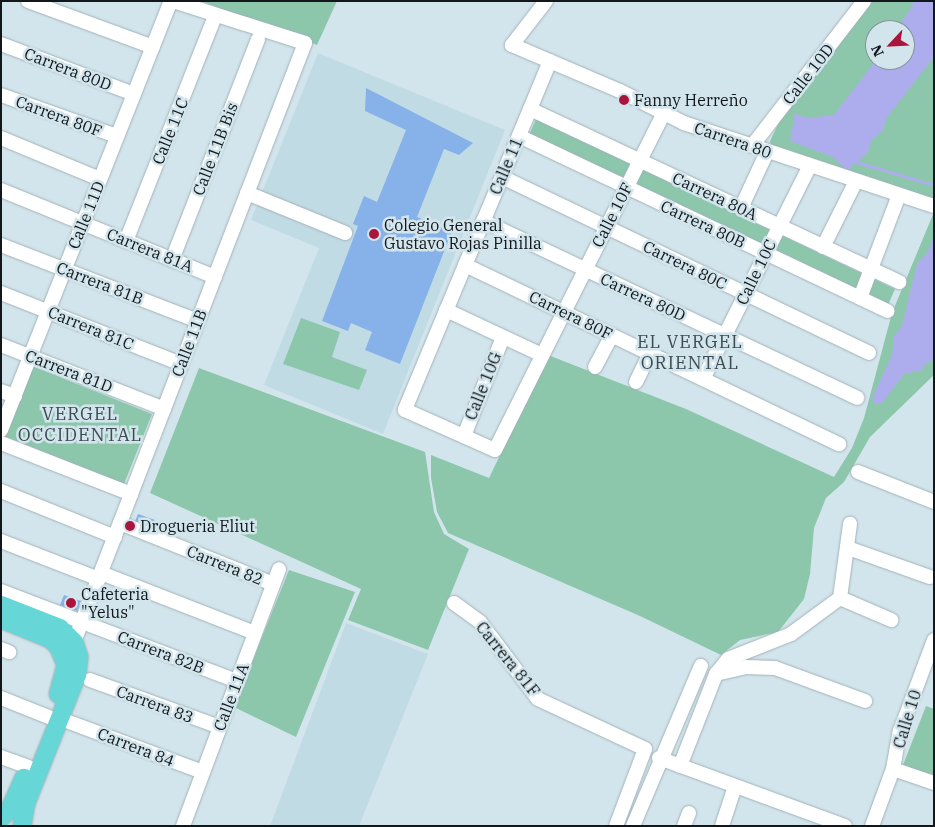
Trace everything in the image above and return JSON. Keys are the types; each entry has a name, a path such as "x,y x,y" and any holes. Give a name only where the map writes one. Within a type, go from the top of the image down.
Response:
{"main road":[{"path":"1,605 60,628 74,642 79,657 77,675 26,803 22,826"},
{"path":"1,619 50,639 62,654 66,673 11,807 1,818"}],"street":[{"path":"28,1 153,47"},
{"name":"Calle 11D","path":"1,430 8,393 30,356 172,1"},
{"name":"Calle 11B","path":"74,642 304,43 172,1"},
{"name":"Carrera 80","path":"546,1 512,45 663,114 767,152 934,206"},
{"name":"Calle 10D","path":"752,146 864,1"},
{"name":"Calle 11C","path":"126,241 213,21"},
{"name":"Calle 11B Bis","path":"172,260 258,39"},
{"name":"Carrera 80D","path":"1,44 134,94"},
{"name":"Calle 11","path":"464,436 405,410 550,61"},
{"name":"Carrera 80F","path":"1,95 117,136"},
{"name":"Carrera 80A","path":"530,109 900,282"},
{"name":"Calle 10F","path":"464,436 495,450 663,114"},
{"name":"Carrera 80B","path":"519,136 888,311"},
{"path":"1,138 100,179"},
{"path":"741,208 767,152"},
{"name":"Calle 10C","path":"703,378 809,166"},
{"name":"Carrera 80C","path":"502,177 869,353"},
{"path":"823,246 856,181"},
{"name":"Carrera 81A","path":"1,190 215,277"},
{"path":"247,193 345,233"},
{"path":"860,298 899,195"},
{"name":"Carrera 80D","path":"483,221 857,398"},
{"name":"Carrera 81B","path":"1,245 198,321"},
{"name":"Carrera 80F","path":"465,264 839,444"},
{"name":"Carrera 81C","path":"1,293 181,364"},
{"path":"446,310 542,355"},
{"path":"595,367 612,335"},
{"name":"Calle 10G","path":"464,436 503,337"},
{"name":"Carrera 81D","path":"1,345 164,409"},
{"path":"636,382 650,353"},
{"path":"1,443 131,494"},
{"path":"858,472 934,502"},
{"name":"Carrera 82","path":"1,491 273,584"},
{"path":"680,766 716,674 728,659 791,634 840,598 850,524"},
{"path":"1,540 255,634"},
{"path":"848,548 930,577"},
{"name":"Calle 11A","path":"182,826 279,569"},
{"name":"Carrera 82B","path":"1,591 237,681"},
{"path":"840,598 892,620"},
{"name":"Carrera 81F","path":"454,603 480,622 538,699 645,750 616,826"},
{"name":"Calle 10","path":"872,826 893,770 900,731 931,658 934,640"},
{"path":"633,826 659,758 701,666"},
{"path":"716,674 746,667 769,667 865,701"},
{"name":"Carrera 83","path":"90,680 220,727"},
{"path":"1,698 49,717"},
{"name":"Carrera 84","path":"70,722 203,772"},
{"path":"1,757 28,767"},
{"path":"659,758 845,826"},
{"path":"893,770 934,783"},
{"path":"722,826 736,786"}],"shaded area":[{"name":"Colegio General Gustavo Rojas Pinilla","path":"318,53 505,130 383,434 264,385 319,248 251,220"},
{"path":"346,623 428,654 359,826 270,826"}],"green space":[{"path":"201,1 337,1 317,45"},
{"path":"873,1 934,1 934,200 772,148 770,141 782,116"},
{"path":"536,119 895,289 888,305 529,135"},
{"path":"934,212 934,375 870,437 844,482 826,498 814,528 810,574 804,599 778,632 740,640 721,655 640,616 448,533 437,512 431,478 431,455 489,478 548,355 686,409 834,477 852,448 864,418 892,313"},
{"path":"301,318 340,332 332,357 367,370 359,390 283,364"},
{"path":"32,366 152,414 124,484 4,436"},
{"path":"199,368 425,452 434,512 444,534 469,549 428,650 348,620 361,589 150,493"},
{"path":"289,570 355,592 296,737 234,707"},
{"path":"926,706 934,709 934,777 903,765"}],"water":[{"path":"915,1 934,1 934,57 887,117 883,130 871,141 868,152 847,171 833,157 790,141 795,113 807,118 834,115 868,70 915,70 915,20 903,20"},
{"path":"934,235 934,360 926,363 922,370 904,374 882,403 874,404 873,396 892,355 894,336 902,326 917,264 929,250"}],"building":[{"path":"366,88 473,143 459,155 444,149 417,217 452,231 400,364 365,350 372,332 351,323 348,331 322,321 358,226 353,224 364,196 377,202 406,130 365,111"},
{"path":"138,514 155,520 151,530 134,524"},
{"name":"Cafeteria \"Yelus\"","path":"64,595 81,601 77,611 60,605"}],"waterway":[{"path":"853,161 934,185"}],"place":[{"name":"Fanny Herreño","path":"624,100"},
{"name":"Colegio General Gustavo Rojas Pinilla","path":"374,234"},
{"name":"Drogueria Eliut","path":"130,526"},
{"name":"Cafeteria \"Yelus\"","path":"71,603"}],"district":[{"name":"EL VERGEL ORIENTAL","path":"690,353"},
{"name":"VERGEL OCCIDENTAL","path":"80,425"}]}
